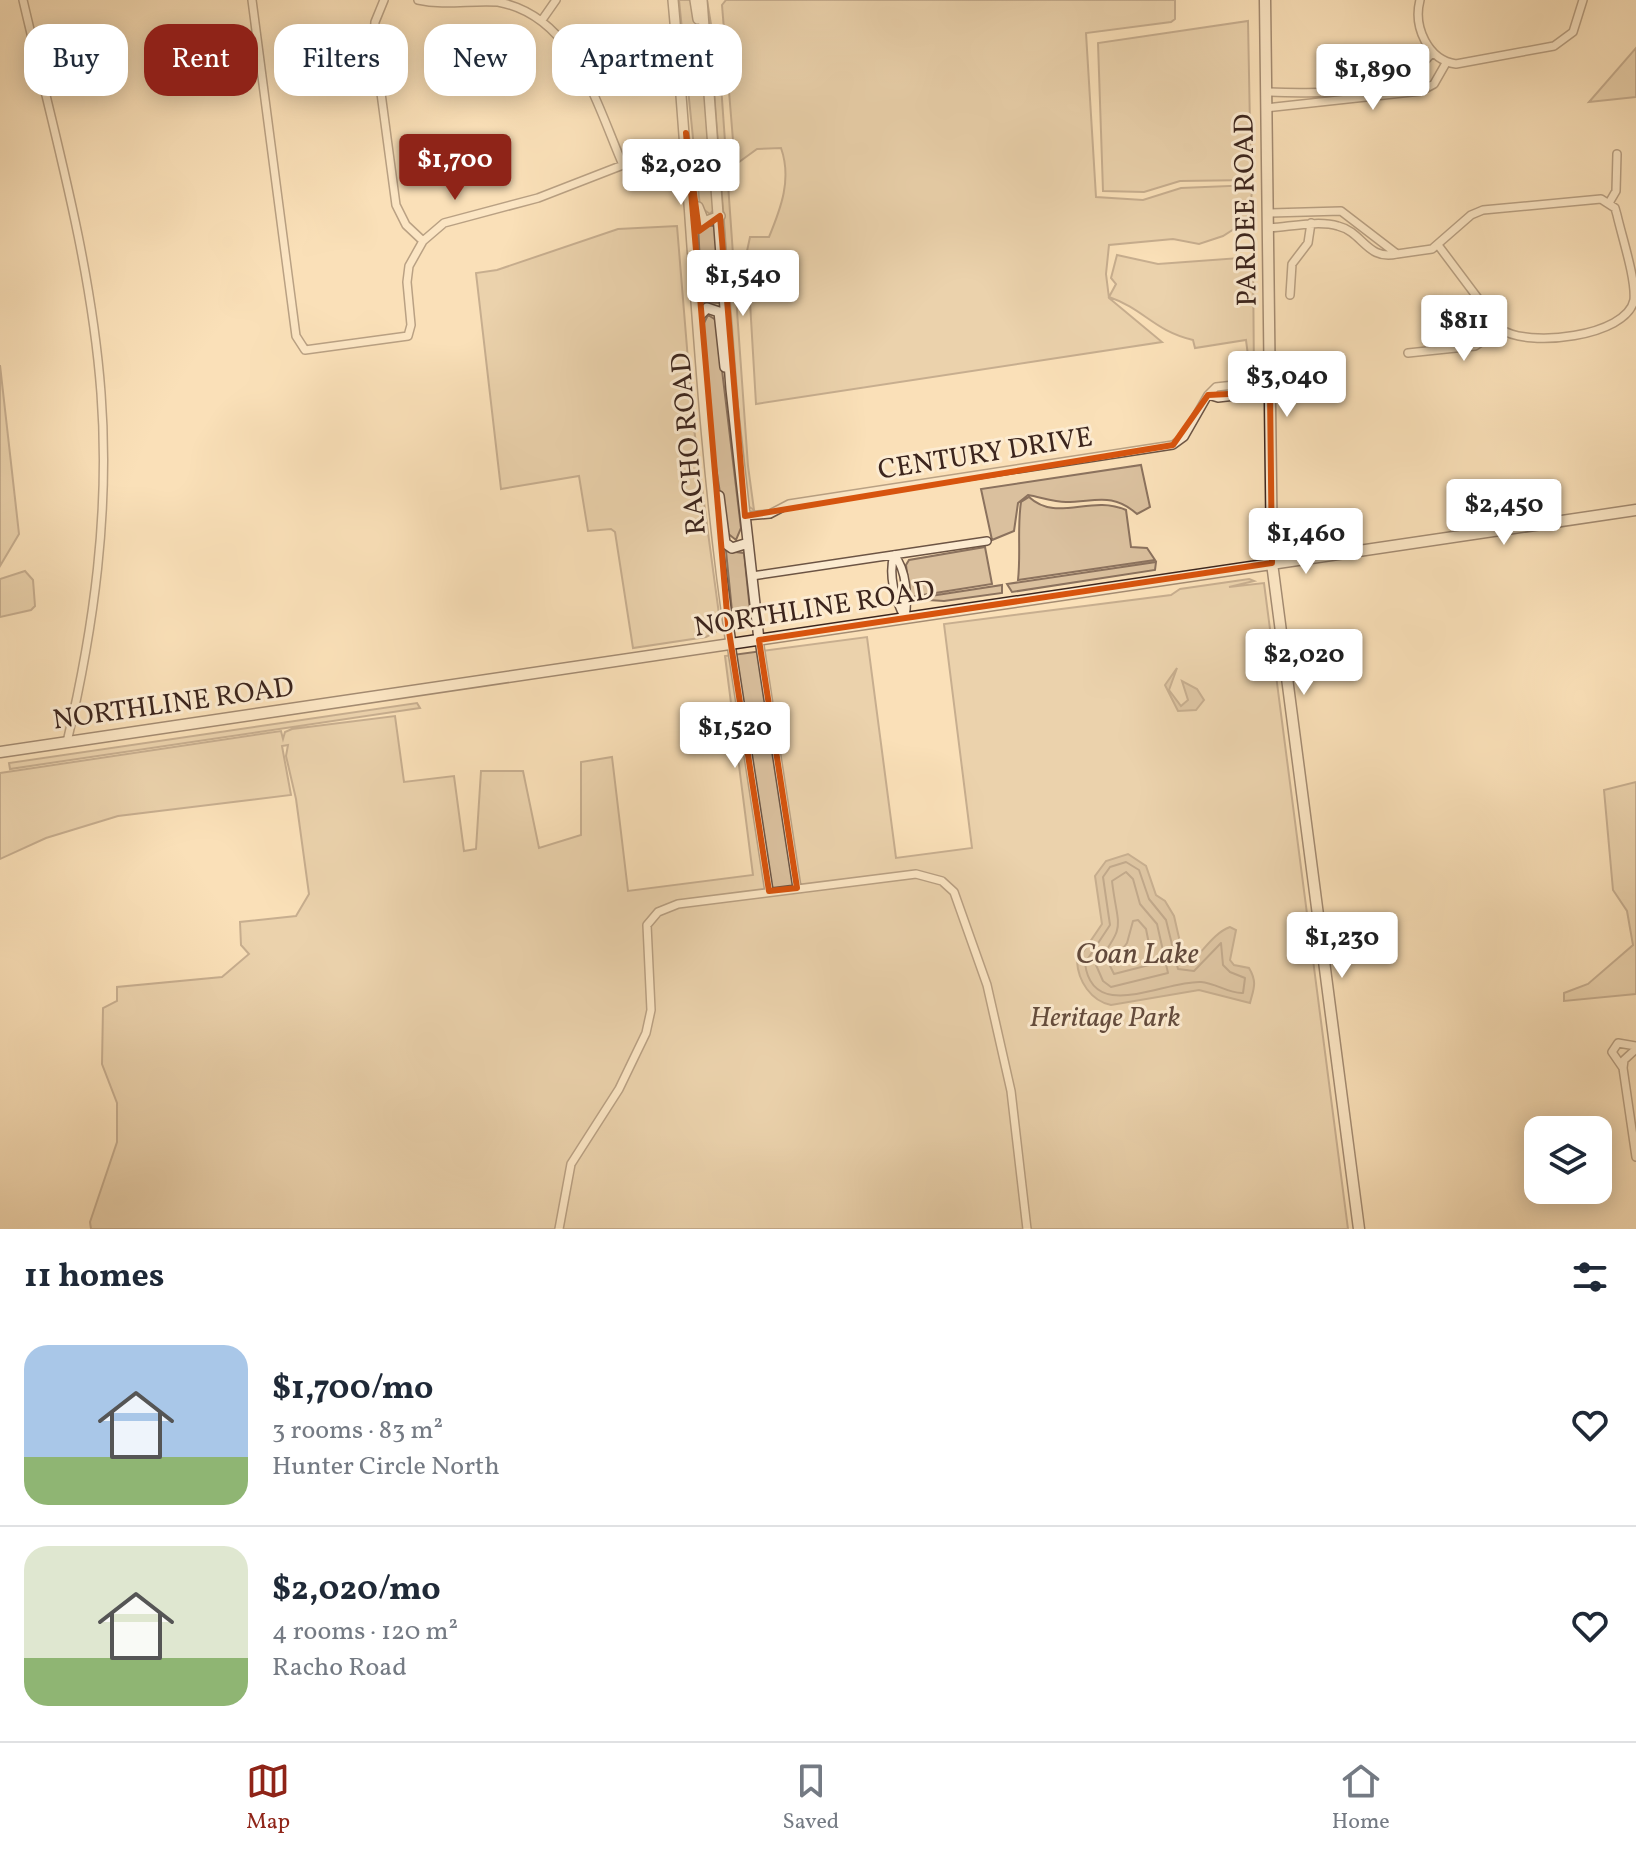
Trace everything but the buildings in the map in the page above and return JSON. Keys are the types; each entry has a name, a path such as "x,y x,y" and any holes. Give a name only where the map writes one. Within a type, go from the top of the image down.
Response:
{"main road":[{"name":"PARDEE ROAD","path":"1265,0 1272,563 1359,1229"},
{"name":"NORTHLINE ROAD","path":"0,752 1636,510"}],"street":[{"path":"23,0 84,270 102,406 104,483 98,573 87,650 67,742"},
{"path":"252,0 300,347 310,350 408,336 411,325 407,282 413,257 423,241 444,223 538,198 623,165 688,156"},
{"path":"384,0 375,22 374,41 394,198 401,218 423,241"},
{"path":"418,0 499,2 542,20 574,56 623,165"},
{"path":"542,20 556,0"},
{"name":"RACHO ROAD","path":"673,0 688,156 709,454 731,644"},
{"path":"695,0 700,24"},
{"name":"RACHO ROAD","path":"702,0 704,24"},
{"path":"1420,0 1419,22 1432,53 1446,63 1462,64 1554,46 1573,32 1583,0"},
{"path":"1266,92 1375,86 1414,71 1432,53"},
{"path":"1266,108 1421,91 1434,84 1446,63"},
{"name":"RACHO ROAD","path":"711,96 731,389 759,640"},
{"path":"686,133 696,177 698,216 709,222 720,216"},
{"path":"1609,203 1616,191 1617,154"},
{"path":"1268,228 1336,225 1349,231 1372,252 1385,257 1427,251 1471,215 1483,210 1594,198 1609,203 1617,215 1634,294 1625,318 1609,328 1582,334 1520,337 1501,329 1438,245"},
{"path":"1268,213 1341,211 1397,254"},
{"path":"1290,295 1292,264 1308,243 1310,212"},
{"path":"1349,231 1356,220"},
{"path":"699,316 707,308 719,312 722,355 731,389"},
{"path":"1408,353 1475,346 1501,329"},
{"name":"CENTURY DRIVE","path":"745,516 770,514 789,504 1173,445 1184,437 1208,395 1218,398 1270,387"},
{"path":"709,454 725,543 732,548 748,543"},
{"path":"752,576 987,541"},
{"path":"894,555 901,564 907,604 905,618"},
{"path":"759,640 797,888"},
{"path":"731,644 769,891"},
{"path":"744,731 772,727"},
{"path":"559,1229 571,1164 619,1089 646,1033 652,1001 647,925 658,912 678,904 916,874 942,881 954,892 987,985 1011,1091 1027,1229"},
{"path":"1623,1068 1612,1052 1618,1043 1636,1047"},
{"path":"1636,1047 1624,1060 1623,1068 1636,1157"}],"highlighted area":[{"path":"686,133 699,231 720,216 745,516 1173,445 1208,395 1270,392 1272,563 759,640 797,888 769,891 728,625"}],"green space":[{"path":"679,0 694,0 698,24 681,24"},
{"path":"726,0 1175,0 1175,19 1171,22 1086,33 1096,197 1143,200 1181,188 1253,185 1248,220 1223,236 1199,244 1173,239 1109,245 1106,274 1109,298 1162,342 756,404 747,251 750,237 769,237 781,204 785,171 781,148 757,149 735,165 729,96 742,96 742,24 724,24 722,5"},
{"path":"1248,21 1251,180 1180,181 1144,192 1103,191 1098,43"},
{"path":"1636,48 1636,97 1589,102"},
{"path":"689,96 707,96 714,209 710,214 700,207"},
{"path":"714,96 722,96 748,466 754,510 748,506"},
{"path":"698,225 715,226 719,303 702,302"},
{"path":"677,226 693,421 721,629 706,637 633,648 615,532 611,529 588,531 579,476 501,489 476,273 497,270 618,229"},
{"path":"1117,255 1158,264 1253,257 1254,378 1251,379 1246,340 1195,348 1193,340 1168,331 1109,297 1116,284 1111,278"},
{"path":"708,315 716,320 741,528 736,540 726,532 714,454 703,325"},
{"path":"0,365 19,534 0,566"},
{"path":"1141,465 1150,507 1137,514 1111,501 1061,502 1028,495 1018,503 1014,531 992,540 981,489"},
{"path":"1029,497 1051,508 1100,505 1126,510 1131,547 1147,548 1155,560 1018,580 1021,502"},
{"path":"985,547 992,584 910,597 906,565 909,560"},
{"path":"726,551 744,553 751,620 733,621"},
{"path":"1156,562 1155,570 1012,592 1007,584"},
{"path":"25,571 33,580 35,606 31,610 0,617 0,579"},
{"name":"Heritage Park","path":"1249,579 1254,581 1229,587 1264,583 1348,1229 91,1229 90,1222 117,1142 117,1103 102,1064 103,1008 117,1001 117,987 222,977 249,954 241,945 240,922 296,916 309,894 296,799 286,756 288,745 282,746 291,795 118,816 46,838 0,859 0,773 281,731 283,739 285,732 292,729 395,716 404,782 454,776 464,851 476,849 481,771 523,771 539,848 581,835 581,762 612,757 628,891 753,875 725,656 867,637 896,858 972,848 944,624 1171,595 1180,589"},
{"path":"1002,585 1002,593 944,601 911,599"},
{"path":"417,703 420,708 10,769 9,763"},
{"path":"1636,782 1636,994 1564,1001 1564,993 1588,984 1633,945 1627,911 1613,890 1604,790"}],"water":[{"path":"1177,668 1169,690 1181,706 1188,700 1182,681 1197,689 1204,700 1196,710 1178,711 1165,685"},
{"name":"Coan Lake","path":"1128,854 1146,866 1156,895 1165,901 1174,916 1185,964 1223,931 1230,927 1236,930 1230,960 1234,965 1249,968 1252,973 1254,986 1250,1003 1199,990 1111,1005 1097,999 1087,989 1077,961 1102,924 1095,876 1106,861"}]}
